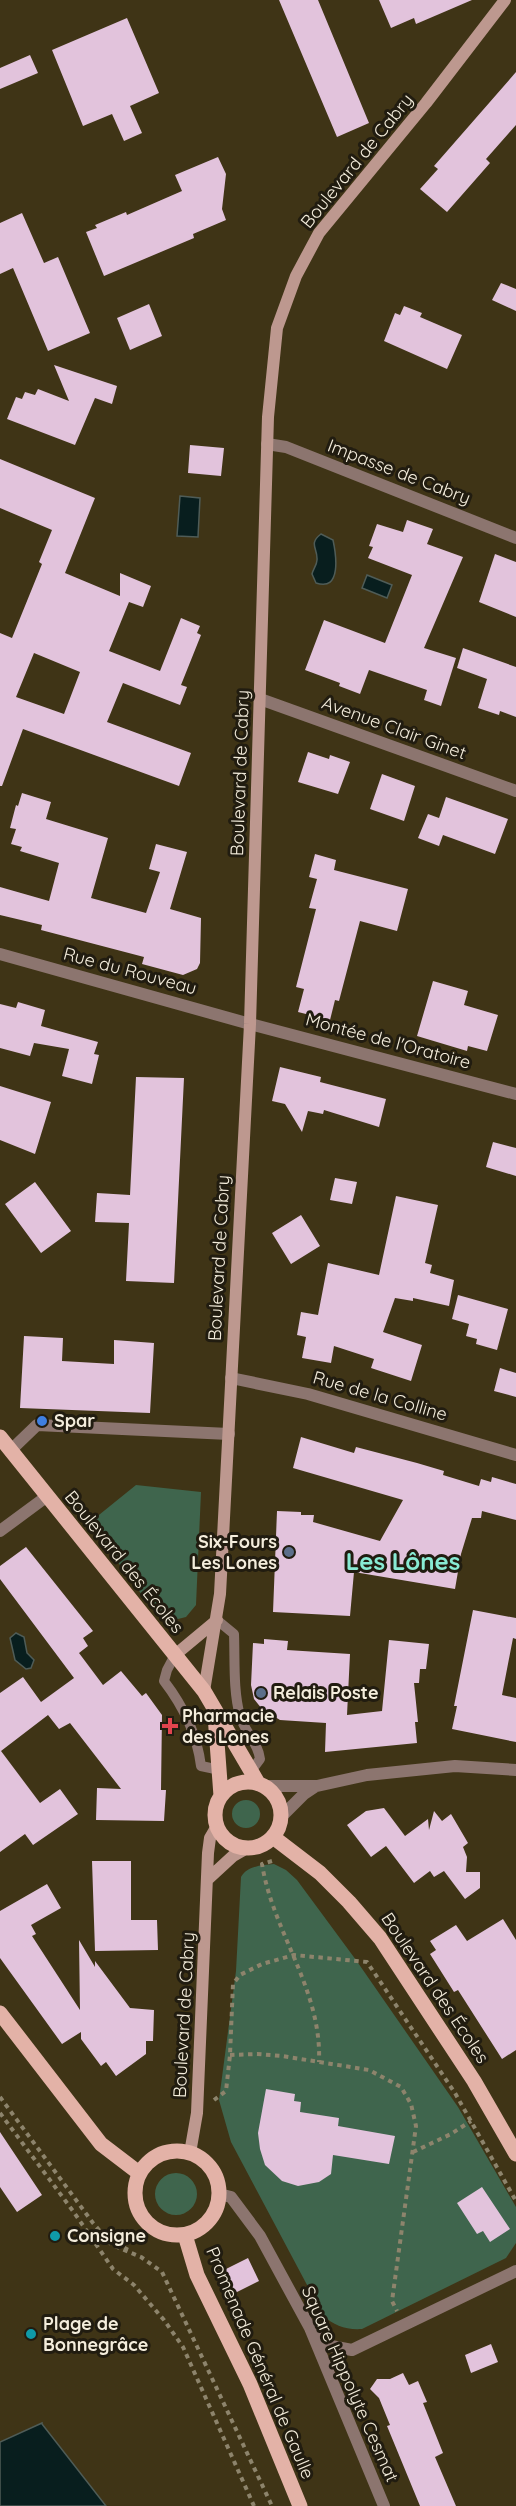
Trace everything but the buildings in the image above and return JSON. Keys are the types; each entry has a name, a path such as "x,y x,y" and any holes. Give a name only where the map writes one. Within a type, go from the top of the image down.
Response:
{"main road":[{"name":"Boulevard des Écoles","path":"0,1437 204,1691 258,1780"},
{"name":"Boulevard des Écoles","path":"215,1712 221,1796"},
{"path":"258,1780 277,1799 281,1817 279,1828 273,1837 257,1847 247,1848 229,1842 222,1835 217,1826 216,1806 221,1796 237,1784 258,1780"},
{"name":"Boulevard des Écoles","path":"273,1837 303,1858 349,1902 380,1938 480,2089 516,2154"},
{"path":"0,2013 101,2144 139,2173"},
{"path":"178,2151 190,2153 202,2159 211,2169 217,2181 218,2206 205,2225 185,2235 170,2235 157,2231 145,2222 138,2211 135,2186 139,2173 156,2156 178,2151"},
{"name":"Promenade Général de Gaulle","path":"185,2235 197,2275 249,2384 300,2506"}],"street":[{"name":"Boulevard de Cabry","path":"204,1691 217,1620 229,1434 250,1024 269,388 277,328 303,263 320,233 426,103 505,0"},
{"name":"Impasse de Cabry","path":"267,444 286,447 516,538"},
{"name":"Avenue Clair Ginet","path":"260,699 516,791"},
{"name":"Rue du Rouveau","path":"0,954 250,1024"},
{"name":"Montée de l'Oratoire","path":"250,1024 516,1094"},
{"name":"Rue de la Colline","path":"231,1378 308,1394 516,1455"},
{"path":"10,1451 37,1425 229,1434"},
{"path":"0,1531 46,1497"},
{"path":"175,1655 217,1620"},
{"path":"258,1780 317,1786 367,1775 410,1769 455,1766 516,1770"},
{"path":"281,1817 304,1794 317,1786"},
{"name":"Boulevard de Cabry","path":"190,2153 197,2113 210,1838 217,1826"},
{"path":"208,1879 233,1856 247,1848"},
{"name":"Square Hippolyte Cesmat","path":"219,2194 231,2197 260,2236 310,2328 384,2506"},
{"path":"310,2328 331,2346 352,2350 516,2271"}],"lane":[{"path":"217,1620 234,1634 236,1697 240,1718 259,1749 258,1780"},
{"path":"175,1655 164,1681 177,1698 192,1726 199,1746 201,1766 220,1770"}],"path":[{"path":"303,1858 291,1872 273,1860 262,1864 274,1912 306,1984 317,2024 319,2062"},
{"path":"197,2113 210,2114 214,2099 226,2091 233,1984 240,1975 294,1955 367,1962 455,2093 516,2201"},
{"path":"230,2055 257,2054 369,2070 401,2087 411,2104 416,2126 392,2301 397,2312 396,2318"},
{"path":"0,2097 93,2223 112,2245 141,2258 162,2272 272,2506"},
{"path":"0,2113 112,2269 134,2285 164,2320 183,2348 254,2506"},
{"path":"412,2153 451,2134 471,2121"},
{"path":"125,2251 134,2236"}],"green space":[{"path":"136,1485 201,1492 196,1605 186,1617 170,1621 153,1610 89,1523"},
{"path":"246,1800 256,1804 260,1814 256,1824 246,1828 236,1824 232,1814 236,1804"},
{"path":"274,1864 286,1870 297,1880 356,1960 458,2107 516,2207 516,2243 506,2258 362,2329 341,2327 323,2315 231,2142 219,2100 236,1971 241,1877 251,1868"},
{"path":"176,2173 191,2179 197,2194 191,2209 176,2215 161,2209 155,2194 161,2179"}],"water":[{"path":"180,496 200,498 198,537 177,536"},
{"path":"321,534 333,540 336,562 334,577 330,582 324,584 316,583 312,574 317,560 314,543"},
{"path":"367,575 392,585 387,598 362,588"},
{"path":"16,1633 24,1637 27,1653 34,1660 31,1668 26,1669 15,1660 10,1638"},
{"path":"42,2423 106,2506 0,2506 0,2442"}],"place":[{"name":"Spar","path":"42,1421"},
{"name":"Six-Fours Les Lones","path":"289,1552"},
{"name":"Relais Poste","path":"261,1693"},
{"name":"Pharmacie des Lones","path":"170,1726"},
{"name":"Consigne","path":"55,2236"},
{"name":"Plage de Bonnegrâce","path":"31,2334"}],"district":[{"name":"Les Lônes","path":"403,1562"}]}
